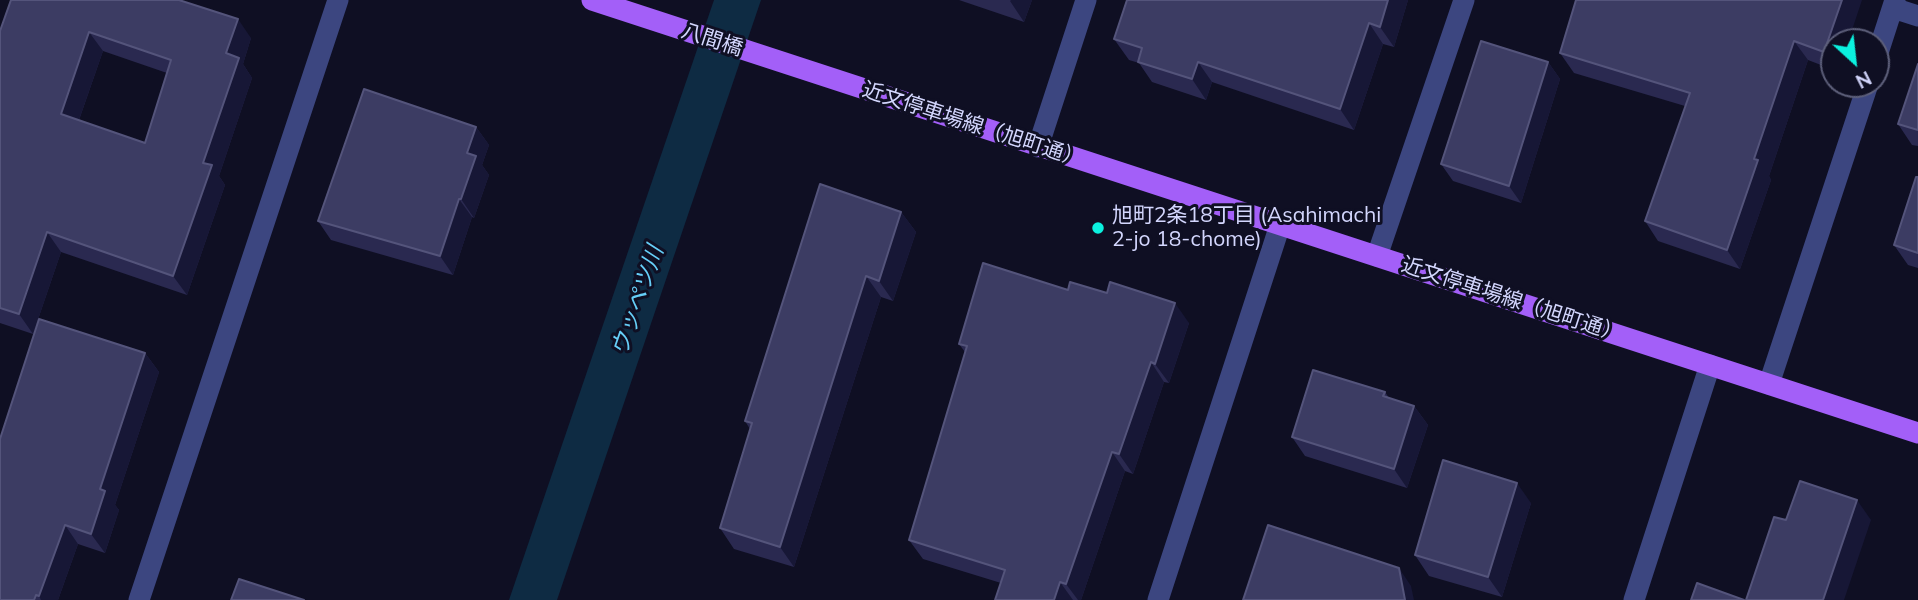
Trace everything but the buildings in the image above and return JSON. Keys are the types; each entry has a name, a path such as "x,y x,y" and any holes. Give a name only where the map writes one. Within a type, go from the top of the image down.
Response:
{"main road":[{"name":"八間橋","path":"595,1 827,78"},
{"name":"近文停車場線（旭町通）","path":"827,78 1918,433"}],"street":[{"path":"139,600 338,0"},
{"path":"1038,147 1086,0"},
{"path":"1377,256 1464,0"},
{"path":"1886,28 1894,4 1918,16"},
{"path":"1769,384 1863,98"},
{"path":"1158,600 1280,225"},
{"path":"1634,600 1710,365"}],"water":[{"name":"ウッペツ川","path":"714,0 761,0 557,600 509,600"}],"place":[{"name":"旭町2条18丁目 (Asahimachi 2-jo 18-chome)","path":"1098,228"}]}
